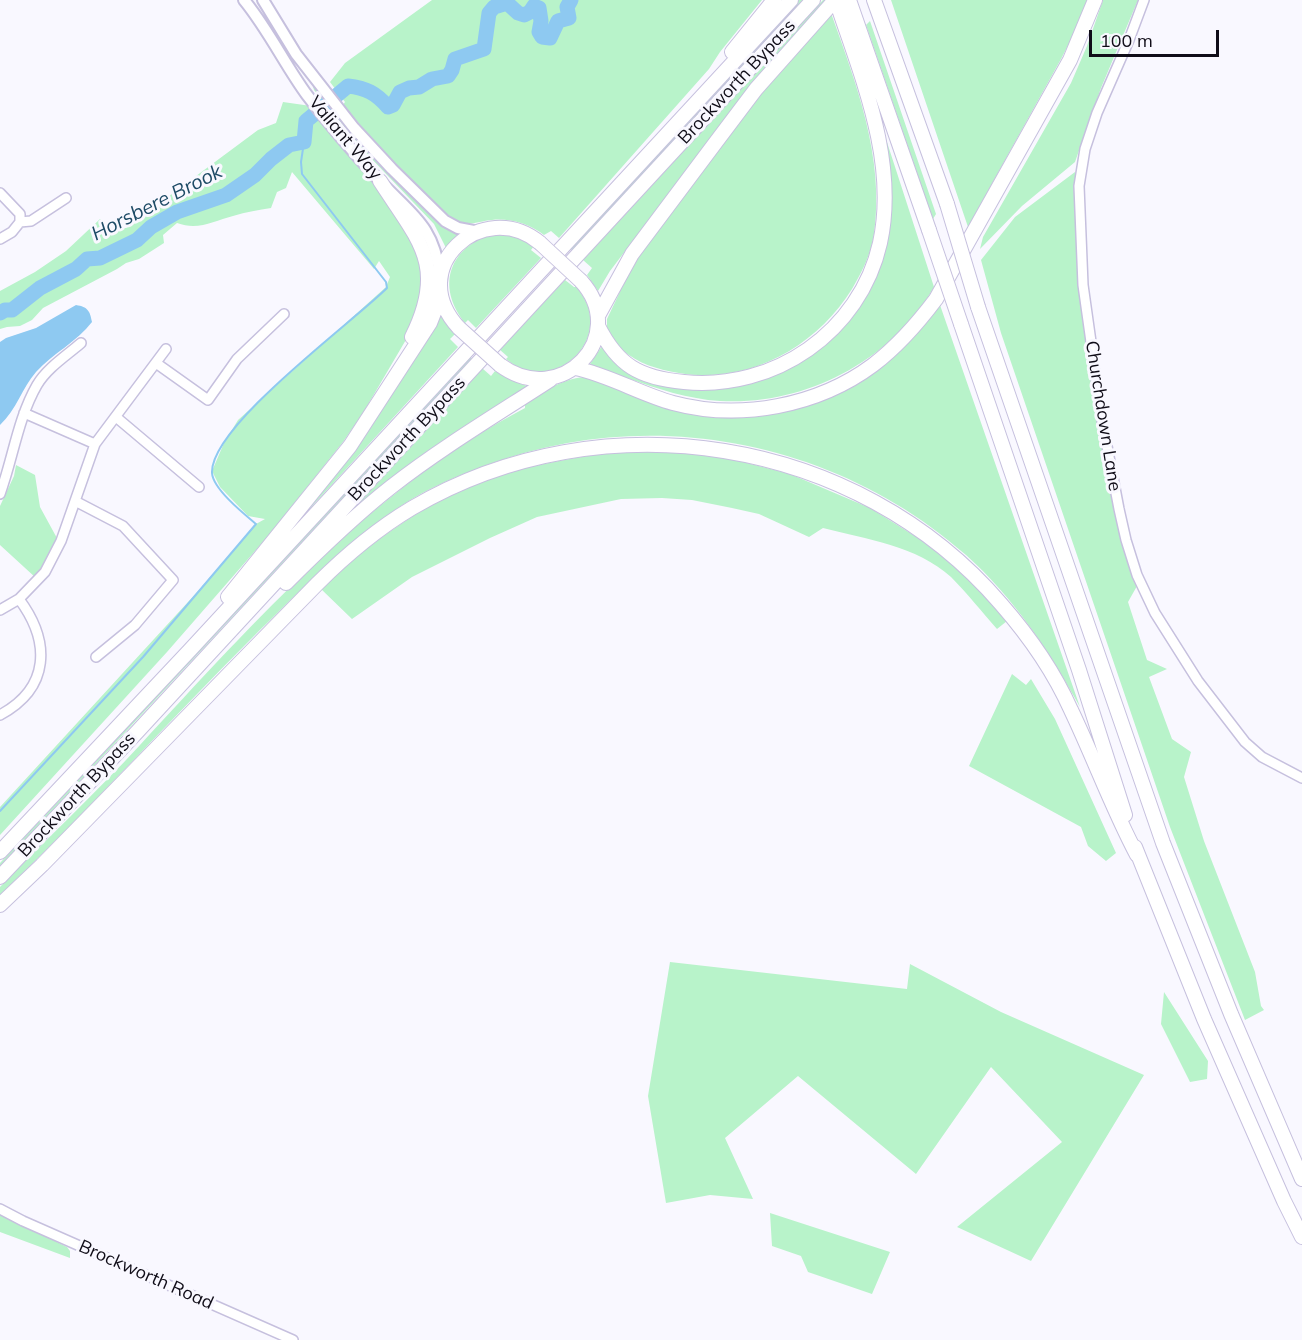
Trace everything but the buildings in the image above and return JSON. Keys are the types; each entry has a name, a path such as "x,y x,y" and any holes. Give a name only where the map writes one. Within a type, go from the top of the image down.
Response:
{"highway":[{"path":"680,120 774,0"},
{"name":"Brockworth Bypass","path":"0,852 205,634 791,0"},
{"name":"Brockworth Bypass","path":"0,877 137,732 813,0"},
{"path":"137,732 323,546 362,511 425,461 550,380 575,368 589,350 599,320 632,254 756,89 836,0 877,132 884,197 881,235 876,255 859,295 844,317 822,339 785,364 746,379 708,383 666,380 636,370 617,356 608,345 599,320 590,293 581,281 526,233 498,228 479,232 464,239 445,262 440,276 441,295 446,309 459,327 500,365 525,377 550,380"},
{"path":"849,0 1079,670 1137,855 1204,1019 1302,1237"},
{"path":"575,368 675,404 730,411 771,407 826,392 873,364 917,324 936,299 1070,60 1095,0"},
{"path":"875,4 947,204 978,307 1163,843 1231,1014 1302,1179"},
{"path":"380,181 413,228 422,247 427,267 428,286 426,304 389,385"},
{"path":"125,717 350,446 430,323 441,295"},
{"path":"0,905 70,837 166,735 317,584 382,528 412,508 447,490 522,462 586,449 646,444 722,449 772,460 806,471 856,492 889,510 932,538 953,555 1003,606 1044,661 1070,708 1137,855"}],"main road":[{"name":"Valiant Way","path":"244,0 328,122 380,181 404,203 423,227 437,256 440,276"},
{"name":"Valiant Way","path":"263,0 296,54 343,114 384,160 438,215 459,228 479,232"}],"street":[{"name":"Churchdown Lane","path":"1144,0 1135,28 1094,121 1085,149 1079,186 1083,285 1102,420 1119,509 1126,540 1155,613 1203,688 1245,742 1262,757 1302,778"},
{"path":"0,193 20,214 20,222 12,232 0,239"},
{"path":"20,222 32,221 66,198"},
{"path":"156,363 208,400 237,359 284,314"},
{"path":"0,494 24,413 38,384 50,370 81,344"},
{"path":"0,610 19,599 45,572 61,541 96,444 166,349"},
{"path":"24,413 96,444"},
{"path":"116,417 199,487"},
{"path":"75,501 123,526 173,580 135,625 96,657"},
{"path":"0,715 14,707 28,694 38,676 42,659 39,637 19,599"},
{"name":"Brockworth Road","path":"0,1209 293,1340"}],"green space":[{"path":"432,0 762,0 709,69 559,238 551,231 544,235 526,225 512,221 499,220 468,224 448,216 417,188 382,150 343,105 345,102 330,82 345,63"},
{"path":"799,0 804,0 572,250 569,248"},
{"path":"823,0 827,0 752,84 610,271 598,291 587,275 592,268 583,260"},
{"path":"891,0 1088,0 1080,22 1061,59 968,227"},
{"path":"1103,0 1138,0 1101,88 1075,162 1022,206 980,249 983,237 1071,83"},
{"path":"831,13 866,121 875,177 876,206 873,241 866,263 852,289 837,310 800,344 755,367 730,373 705,375 679,373 648,365 634,359 621,349 617,350 607,330 607,319 635,260 758,95"},
{"path":"870,21 936,214 933,219 866,25"},
{"path":"311,80 334,110 397,180 433,216 460,234 447,250 434,224 365,152 314,90"},
{"path":"283,102 311,106 349,150 404,222 424,271 423,292 407,338 363,413 343,442 269,535 167,652 0,835 0,807 199,590 256,524 265,519 248,516 220,487 212,471 224,443 238,420 386,287 390,277 379,261 374,269 292,172 286,188 277,192 271,208 243,213 199,226 177,223 163,235 164,243 139,259 126,263 43,308 32,320 20,326 0,329 0,291 35,272 66,251 100,219 113,228 126,228 258,130 276,123"},
{"path":"885,136 934,287 916,313 895,336 871,356 843,373 814,386 784,396 752,401 720,401 685,396 627,378 626,380 590,364 602,346 613,359 706,387 809,355 879,257 881,137"},
{"path":"1075,172 1077,252 1086,344 1119,528 1137,586 1128,602 1147,660 1167,669 1149,677 1172,739 1191,752 1184,777 1204,841 1255,972 1261,1006 1264,1010 1245,1020 1170,827 1001,333 981,260 1015,217"},
{"path":"495,233 509,234 534,246 531,250 541,258 476,328 468,320 465,323 456,309 449,281 458,257 467,247"},
{"path":"565,280 577,287 588,308 590,327 583,348 567,363 546,372 535,373 520,368 506,359 508,357 499,349"},
{"path":"940,305 1080,707 1029,626 1000,589 966,555 915,516 859,484 800,460 738,444 675,436 612,437 549,447 487,465 443,483 401,506 361,536 324,568 253,637 0,895 0,887 319,560 417,477 470,440 525,408 525,400 564,382 588,377 711,415 741,417 772,412 862,379 887,362 910,341"},
{"path":"442,314 448,326 456,333 450,339 458,347 304,515 302,512 410,364"},
{"path":"470,357 472,359 0,867 0,863"},
{"path":"482,368 491,376 495,371 529,387 339,525 344,517"},
{"path":"625,450 712,454 790,474 870,508 939,551 967,575 1007,621 997,629 951,577 938,566 907,551 823,528 809,537 759,514 692,500 662,498 621,499 537,517 412,577 352,619 321,589 380,539 424,509 471,486 526,468"},
{"path":"16,465 35,475 40,507 58,540 43,571 36,578 0,545 0,506 14,476"},
{"path":"1012,674 1026,685 1031,679 1055,719 1116,853 1106,861 1088,846 1081,827 969,766"},
{"path":"670,962 907,989 910,964 1001,1012 1144,1075 1031,1261 957,1227 1062,1142 991,1067 916,1174 798,1076 725,1138 753,1199 710,1195 666,1203 648,1096"},
{"path":"1164,992 1208,1061 1207,1079 1190,1082 1161,1024"},
{"path":"770,1213 890,1252 872,1294 808,1272 801,1256 772,1246"},
{"path":"0,1214 67,1247 70,1251 70,1258 0,1232"}],"water":[{"path":"76,305 88,310 92,322 36,372 0,425 0,342 36,328"}],"waterway":[{"name":"Horsbere Brook","path":"0,313 12,310 40,288 76,269 87,259 100,258 137,240 151,227 177,212 226,195 255,175 289,145 304,142 306,121 348,86 370,92 388,107 393,105 400,92 419,87 432,79 448,76 455,59 484,49 489,13 494,7 507,3 518,13 524,15 534,6 539,8 541,21 539,32 542,37 550,38 558,21 569,18 567,7 571,0"},
{"path":"0,811 143,657 256,524 223,494 212,473 218,453 234,429 286,376 387,288 386,282 302,174 304,142"}]}
